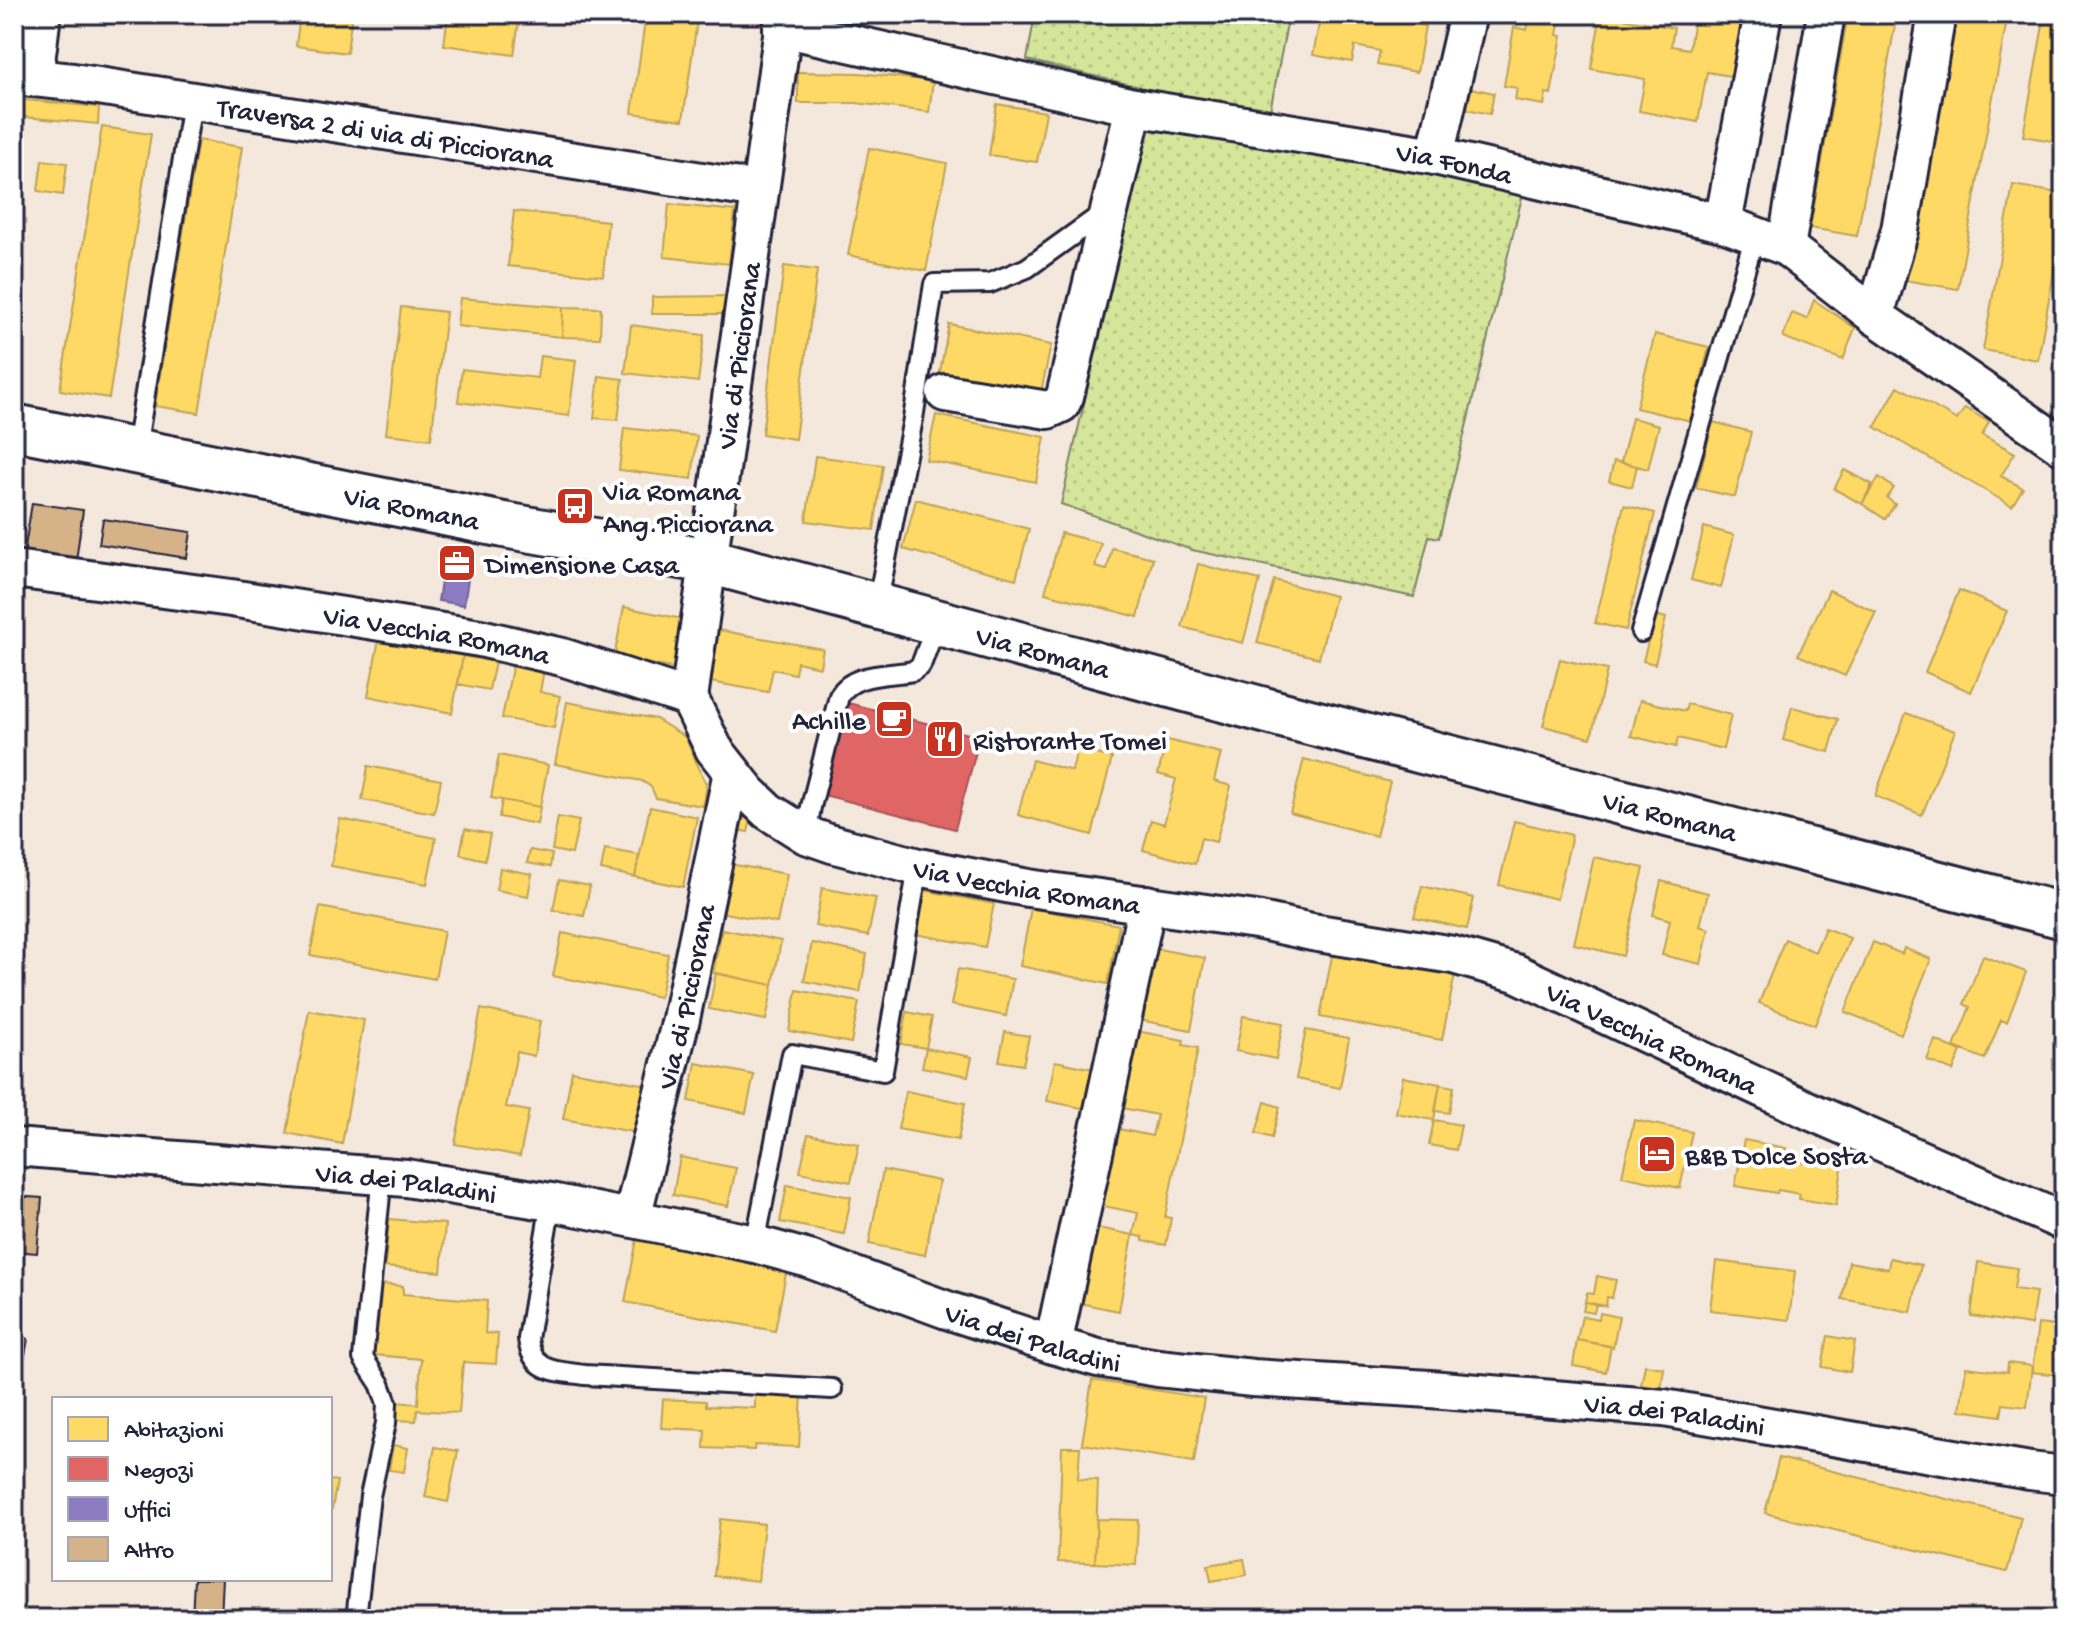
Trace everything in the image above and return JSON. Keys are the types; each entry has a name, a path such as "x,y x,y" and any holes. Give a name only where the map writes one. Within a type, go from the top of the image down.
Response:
{"main road":[{"name":"Via Romana","path":"14,427 504,525 709,561 1290,717 2064,916"}],"street":[{"path":"24,77 42,14"},
{"path":"1435,156 1468,14"},
{"path":"1754,235 1763,14"},
{"path":"1754,235 1826,14"},
{"path":"1875,316 1900,230 1937,14"},
{"name":"Via Fonda","path":"784,21 1134,107 1435,156 1754,235 2064,445"},
{"name":"Via di Picciorana","path":"689,698 784,21"},
{"name":"Traversa 2 di via di Picciorana","path":"24,77 73,82 759,190"},
{"path":"945,393 1048,410 1061,404 1134,107"},
{"name":"Via Vecchia Romana","path":"14,569 231,598 480,638 562,657 689,698 714,749 748,792 768,811 806,835 918,867 1028,888 1147,904 1453,955 1516,973 1812,1112 2064,1222"},
{"name":"Via di Picciorana","path":"632,1218 681,1019 732,772"},
{"path":"1053,1345 1147,904"},
{"name":"Via dei Paladini","path":"14,1147 382,1176 551,1202 755,1244 809,1259 1053,1345 1128,1363 1237,1377 1664,1408 2064,1475"}],"lane":[{"path":"136,449 190,115"},
{"path":"877,606 913,419 934,284 990,283 1027,268 1110,209"},
{"path":"1641,632 1754,235"},
{"path":"806,835 828,737 839,696 845,686 856,680 913,671 921,665 937,622"},
{"path":"755,1244 792,1054 883,1071 918,867"},
{"path":"356,1619 370,1496 387,1403 380,1384 363,1358 382,1176"},
{"path":"551,1202 528,1339 530,1354 539,1364 553,1371 585,1375 832,1389"}],"green space":[{"path":"14,14 32,14 27,58 14,58"},
{"path":"1035,14 1289,14 1270,111 1219,106 1027,60"},
{"path":"1149,119 1523,193 1439,538 1429,536 1414,597 1192,550 1061,504"}],"building: Abitazioni":[{"path":"300,14 352,14 347,53 296,46"},
{"path":"448,14 520,14 514,55 444,45"},
{"path":"646,14 698,14 683,120 632,113"},
{"path":"849,14 907,14 906,22"},
{"path":"1321,14 1380,14 1379,18 1425,26 1417,72 1377,65 1380,51 1355,46 1352,62 1313,55"},
{"path":"1530,14 1566,14 1560,15 1557,35 1562,36 1551,94 1546,93 1544,105 1515,100 1517,88 1504,86 1514,27 1527,30"},
{"path":"1601,14 1674,28 1671,46 1689,49 1695,14 1748,14 1736,77 1707,72 1698,122 1639,111 1645,79 1591,69"},
{"path":"1848,14 1897,14 1857,236 1810,228"},
{"path":"1952,14 2008,14 1958,289 1904,280"},
{"path":"2045,14 2064,14 2064,143 2023,136"},
{"path":"798,72 859,73 933,81 929,112 856,103 798,103"},
{"path":"1471,88 1494,93 1490,114 1467,109"},
{"path":"14,99 99,107 98,124 14,116"},
{"path":"997,104 1046,112 1037,162 989,155"},
{"path":"102,127 151,134 109,398 60,390"},
{"path":"198,140 242,147 199,413 155,406"},
{"path":"869,148 947,163 926,271 848,255"},
{"path":"42,160 67,163 63,195 38,191"},
{"path":"2013,185 2064,194 2064,215 2038,360 1983,350"},
{"path":"669,204 735,211 729,264 664,257"},
{"path":"514,211 608,221 603,276 508,266"},
{"path":"784,266 817,270 795,439 762,434"},
{"path":"729,296 729,314 652,314 652,297"},
{"path":"460,298 563,307 562,337 457,326"},
{"path":"1814,300 1855,328 1843,360 1783,337 1792,313 1807,319"},
{"path":"401,307 446,312 431,439 386,434"},
{"path":"563,307 601,308 600,338 562,337"},
{"path":"949,324 1051,345 1041,392 940,372"},
{"path":"631,325 704,335 698,382 625,373"},
{"path":"1655,334 1709,347 1691,421 1636,408"},
{"path":"540,356 576,360 569,416 458,402 462,369 537,378"},
{"path":"599,376 623,379 618,420 594,418"},
{"path":"1898,386 1957,420 1965,408 1989,422 1982,435 2015,453 2001,476 2023,488 2012,506 1875,427"},
{"path":"936,415 1045,437 1036,482 926,460"},
{"path":"1632,418 1659,425 1648,469 1621,462"},
{"path":"1713,422 1751,432 1735,497 1696,488"},
{"path":"624,428 697,436 692,479 619,470"},
{"path":"815,456 883,465 874,530 806,521"},
{"path":"1614,461 1637,466 1632,487 1609,481"},
{"path":"1844,470 1872,484 1862,504 1834,489"},
{"path":"1879,477 1894,488 1887,498 1895,504 1885,519 1862,504"},
{"path":"916,499 1029,529 1016,579 903,549"},
{"path":"1624,505 1655,513 1626,630 1595,623"},
{"path":"1704,527 1734,535 1721,588 1691,580"},
{"path":"1061,533 1101,543 1095,567 1107,570 1112,548 1153,558 1138,617 1045,593"},
{"path":"1198,564 1260,580 1243,643 1182,627"},
{"path":"1274,580 1335,596 1319,658 1257,643"},
{"path":"1829,590 1876,612 1845,676 1798,655"},
{"path":"1959,590 2007,611 1971,692 1925,672"},
{"path":"624,607 692,621 682,670 614,657"},
{"path":"1655,615 1666,618 1655,664 1643,661"},
{"path":"707,628 823,649 820,667 797,662 795,674 773,669 768,692 704,681"},
{"path":"379,639 463,656 452,713 368,696"},
{"path":"463,656 495,662 489,690 458,684"},
{"path":"1560,659 1607,670 1591,738 1543,726"},
{"path":"513,663 544,669 540,692 560,696 554,728 502,718"},
{"path":"1640,700 1685,711 1687,704 1731,715 1723,749 1678,738 1676,747 1631,736"},
{"path":"567,702 656,719 685,737 707,786 703,806 656,798 651,787 642,781 555,764"},
{"path":"1792,707 1838,719 1829,752 1783,740"},
{"path":"1906,713 1955,731 1922,815 1875,796"},
{"path":"1167,740 1221,753 1214,781 1231,786 1216,842 1201,838 1195,864 1143,850 1151,820 1164,824 1176,779 1158,774"},
{"path":"1077,749 1112,758 1092,835 1018,815 1032,760 1072,771"},
{"path":"499,755 548,765 540,807 491,798"},
{"path":"1304,759 1390,782 1376,836 1290,813"},
{"path":"368,766 441,780 434,813 362,800"},
{"path":"502,800 540,807 537,824 499,817"},
{"path":"650,807 697,817 683,887 635,877"},
{"path":"734,816 751,819 748,832 731,829"},
{"path":"558,817 579,821 572,854 552,850"},
{"path":"340,819 436,838 427,884 331,866"},
{"path":"1514,821 1572,835 1557,899 1499,885"},
{"path":"465,829 490,834 485,860 460,854"},
{"path":"605,849 639,855 635,877 601,870"},
{"path":"530,850 552,854 550,867 527,863"},
{"path":"1594,857 1644,868 1623,956 1574,944"},
{"path":"729,864 787,874 777,923 720,912"},
{"path":"500,868 532,874 528,896 496,890"},
{"path":"559,880 590,886 584,916 553,910"},
{"path":"1661,881 1708,893 1700,926 1709,929 1701,964 1662,955 1670,920 1653,915"},
{"path":"1422,886 1474,898 1467,929 1414,917"},
{"path":"822,888 876,898 868,936 815,926"},
{"path":"923,890 994,904 985,947 915,934"},
{"path":"320,907 444,931 435,979 310,955"},
{"path":"1031,908 1119,925 1108,984 1020,966"},
{"path":"1825,928 1850,938 1815,1025 1759,1003 1785,939 1815,952"},
{"path":"722,929 781,941 773,985 713,973"},
{"path":"562,933 668,954 660,997 553,976"},
{"path":"1873,942 1902,954 1904,948 1931,959 1901,1034 1845,1012"},
{"path":"812,943 867,954 860,992 804,981"},
{"path":"1148,947 1205,958 1191,1030 1134,1019"},
{"path":"1333,951 1455,974 1442,1040 1320,1017"},
{"path":"1983,956 2026,972 2007,1022 2001,1020 1985,1059 1954,1047 1970,1007 1964,1004"},
{"path":"958,969 1013,979 1006,1016 951,1005"},
{"path":"716,973 773,985 766,1020 709,1009"},
{"path":"797,990 859,1002 851,1043 789,1031"},
{"path":"481,1009 540,1021 534,1056 517,1052 506,1107 529,1111 520,1156 455,1144"},
{"path":"309,1010 364,1020 342,1144 287,1133"},
{"path":"907,1012 932,1017 926,1048 901,1044"},
{"path":"1243,1016 1283,1023 1276,1059 1236,1051"},
{"path":"1126,1029 1184,1040 1183,1045 1198,1048 1165,1217 1171,1218 1166,1245 1143,1241 1143,1237 1133,1235 1138,1213 1094,1204 1109,1127 1152,1136 1157,1115 1112,1106"},
{"path":"1306,1030 1349,1038 1340,1088 1296,1079"},
{"path":"1005,1032 1029,1036 1023,1065 999,1061"},
{"path":"1935,1040 1961,1051 1953,1071 1927,1060"},
{"path":"926,1048 972,1057 968,1076 922,1067"},
{"path":"1055,1061 1094,1069 1087,1109 1047,1101"},
{"path":"696,1063 754,1075 746,1113 689,1101"},
{"path":"572,1071 647,1085 638,1133 563,1119"},
{"path":"1403,1077 1440,1084 1434,1120 1396,1113"},
{"path":"1440,1084 1454,1087 1449,1113 1435,1111"},
{"path":"906,1091 965,1103 958,1140 898,1129"},
{"path":"1265,1102 1280,1107 1272,1138 1256,1133"},
{"path":"1434,1120 1461,1125 1456,1150 1429,1145"},
{"name":"B&B Dolce Sosta","path":"1634,1120 1692,1132 1680,1188 1622,1176"},
{"path":"808,1134 859,1144 851,1182 800,1172"},
{"path":"1744,1140 1786,1148 1784,1159 1806,1163 1808,1151 1844,1157 1836,1205 1799,1199 1800,1194 1735,1186"},
{"path":"680,1157 736,1168 728,1206 673,1195"},
{"path":"883,1170 939,1181 925,1255 869,1244"},
{"path":"787,1185 851,1197 844,1234 780,1222"},
{"path":"389,1219 445,1224 441,1272 385,1267"},
{"path":"1088,1226 1133,1235 1119,1311 1074,1302"},
{"path":"637,1239 787,1268 775,1331 625,1302"},
{"path":"1890,1258 1921,1265 1911,1312 1842,1299 1849,1262 1888,1269"},
{"path":"1716,1261 1795,1271 1789,1320 1710,1310"},
{"path":"1978,1262 2017,1268 2014,1289 2036,1292 2031,1325 1971,1316"},
{"path":"1597,1276 1616,1280 1612,1298 1607,1297 1606,1306 1585,1302 1587,1293 1594,1294"},
{"path":"379,1284 403,1286 403,1294 487,1301 485,1333 498,1334 496,1364 463,1362 459,1413 417,1410 416,1421 394,1420 396,1402 418,1404 421,1359 373,1355"},
{"path":"1585,1302 1596,1304 1594,1313 1583,1311"},
{"path":"1600,1313 1619,1317 1613,1347 1577,1340 1582,1316 1599,1319"},
{"path":"2038,1324 2064,1327 2059,1375 2032,1372"},
{"path":"1828,1336 1855,1341 1850,1372 1822,1367"},
{"path":"1577,1340 1611,1346 1606,1372 1573,1366"},
{"path":"2008,1363 2032,1366 2027,1407 2003,1404 2001,1416 1960,1410 1966,1367 2007,1372"},
{"path":"1645,1365 1664,1368 1661,1389 1641,1385"},
{"path":"1092,1380 1204,1398 1194,1462 1082,1444"},
{"path":"755,1392 802,1394 799,1447 755,1445 754,1450 704,1448 705,1430 661,1428 663,1399 706,1401 706,1406 755,1408"},
{"path":"393,1445 408,1448 404,1472 389,1470"},
{"path":"435,1447 458,1451 448,1502 425,1497"},
{"path":"1062,1447 1080,1447 1078,1479 1098,1480 1095,1563 1058,1562"},
{"path":"1779,1458 2021,1517 2007,1572 1765,1513"},
{"path":"332,1480 337,1481 332,1509"},
{"path":"720,1519 764,1524 758,1581 714,1576"},
{"path":"1097,1519 1138,1520 1136,1565 1095,1563"},
{"path":"1244,1559 1247,1575 1211,1581 1208,1565"}],"building: Negozi":[{"path":"848,703 980,737 955,829 824,795"}],"building: Uffici":[{"path":"445,556 471,560 464,605 438,601"}],"building: Altro":[{"path":"32,503 83,510 76,561 24,553"},
{"path":"103,519 191,532 187,558 99,544"},
{"path":"14,1196 42,1198 37,1253 14,1251"},
{"path":"14,1336 28,1339 20,1380 14,1379"},
{"path":"194,1581 223,1581 221,1619 192,1619"}],"place":[{"name":"Via Romana Ang.Picciorana","path":"575,506"},
{"name":"Dimensione Casa","path":"457,563"},
{"name":"Achille","path":"894,719"},
{"name":"Ristorante Tomei","path":"945,739"},
{"name":"B&B Dolce Sosta","path":"1657,1154"}]}
